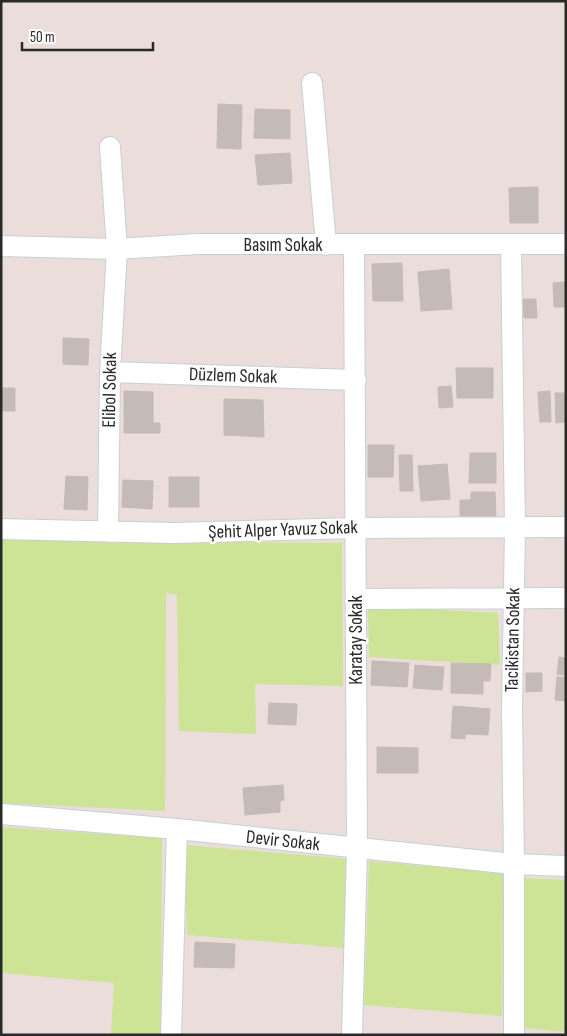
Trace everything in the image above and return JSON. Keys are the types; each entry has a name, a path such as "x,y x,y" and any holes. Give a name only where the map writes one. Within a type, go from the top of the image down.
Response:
{"street":[{"path":"312,83 326,245"},
{"name":"Elibol Sokak","path":"108,532 110,372 117,249 110,147"},
{"name":"Basım Sokak","path":"1,246 117,249 198,244 566,244"},
{"name":"Tacikistan Sokak","path":"511,244 515,528 512,710 514,1035"},
{"name":"Karatay Sokak","path":"352,1035 357,848 354,245"},
{"name":"Düzlem Sokak","path":"110,372 356,380"},
{"name":"Şehit Alper Yavuz Sokak","path":"1,529 174,533 356,528 566,527"},
{"path":"356,599 566,598"},
{"name":"Devir Sokak","path":"1,814 176,829 514,864 566,866"},
{"path":"171,1035 176,829"}],"green space":[{"path":"1,540 342,543 343,686 255,684 256,734 179,731 177,595 166,593 165,811 1,803"},
{"path":"368,606 498,613 500,665 369,657"},
{"path":"1,827 162,838 161,1035 111,1035 114,983 1,973"},
{"path":"184,845 349,859 345,948 187,935"},
{"path":"369,861 503,873 502,1016 364,1005"},
{"path":"525,878 566,880 566,1032 524,1028"}],"building":[{"path":"218,104 242,105 241,149 217,148"},
{"path":"255,109 290,110 290,139 254,138"},
{"path":"290,153 292,183 258,185 255,155"},
{"path":"538,187 538,223 510,223 509,188"},
{"path":"402,263 403,301 373,301 372,264"},
{"path":"449,269 452,309 421,311 418,272"},
{"path":"566,282 566,307 554,307 553,283"},
{"path":"523,299 536,299 537,318 524,318"},
{"path":"63,338 89,339 88,365 63,364"},
{"path":"456,368 493,368 493,398 457,398"},
{"path":"451,386 453,407 439,408 438,387"},
{"path":"1,388 15,388 15,411 1,411"},
{"path":"124,391 153,392 153,423 160,423 160,433 124,433"},
{"path":"550,391 551,422 540,422 538,392"},
{"path":"555,393 566,393 566,422 556,423"},
{"path":"224,399 263,400 264,437 224,435"},
{"path":"368,445 394,445 393,477 368,477"},
{"path":"470,453 496,453 496,483 469,483"},
{"path":"399,455 412,455 413,491 400,491"},
{"path":"447,464 450,499 421,501 418,466"},
{"path":"66,476 88,477 87,510 64,509"},
{"path":"169,477 199,477 199,507 169,507"},
{"path":"123,480 153,481 152,509 122,507"},
{"path":"471,492 495,492 496,516 460,516 460,500 471,500"},
{"path":"559,657 566,658 565,675 557,674"},
{"path":"372,661 409,663 407,687 371,685"},
{"path":"451,663 491,664 490,681 483,681 483,694 451,693"},
{"path":"415,665 444,667 442,690 413,688"},
{"path":"526,673 542,673 542,691 526,692"},
{"path":"557,677 566,677 565,701 555,700"},
{"path":"269,703 297,704 296,725 268,724"},
{"path":"453,706 490,709 488,735 465,734 465,739 451,738"},
{"path":"377,747 418,748 418,773 377,773"},
{"path":"283,785 284,800 280,801 280,812 245,815 243,788"},
{"path":"195,942 235,944 234,968 194,967"}]}
